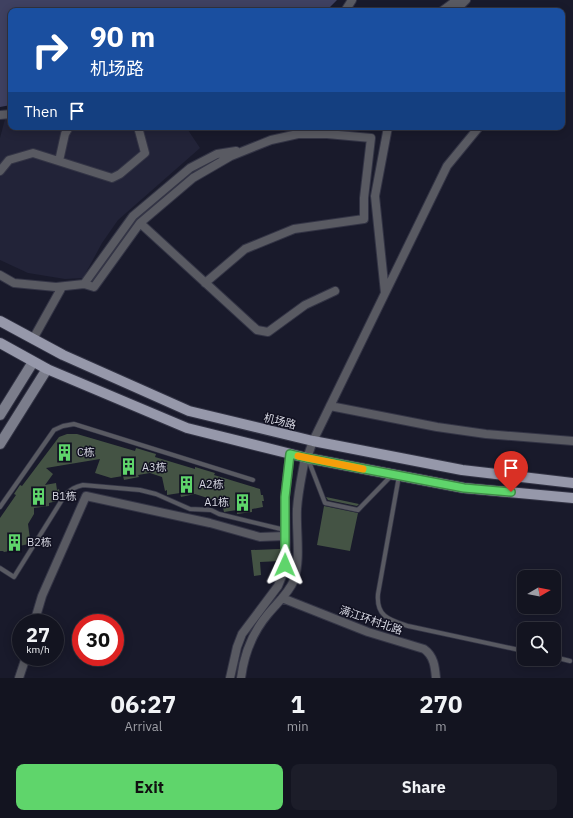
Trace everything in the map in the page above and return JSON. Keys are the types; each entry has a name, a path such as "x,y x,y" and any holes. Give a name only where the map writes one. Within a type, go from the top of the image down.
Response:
{"main road":[{"name":"机场路","path":"0,321 63,356 189,411 313,441 462,470 573,483"},
{"path":"0,343 47,369 187,428 306,458 464,488 573,498"},
{"path":"0,415 33,362"},
{"path":"0,444 47,369"},
{"path":"16,389 30,397"}],"street":[{"path":"446,8 457,0"},
{"path":"458,8 466,0"},
{"path":"59,161 67,130"},
{"path":"0,171 10,160 33,153 112,178 120,174 145,152 139,130"},
{"path":"288,136 295,130"},
{"path":"385,293 375,196 387,130"},
{"path":"241,678 246,652 254,633 292,583 296,569 298,502 306,458 313,441 447,166 477,130"},
{"path":"0,275 14,283 56,287 84,284 94,287 140,223 193,178 231,156 271,140 298,134 327,134 371,138 364,198 364,219 294,229 245,249 205,283"},
{"path":"84,284 133,216 190,168 217,154 245,150"},
{"path":"140,223 257,330 264,333 268,332 305,305 335,291"},
{"path":"33,339 62,287"},
{"path":"330,406 437,427 486,434 573,441"},
{"path":"230,678 235,653 242,634 278,586 282,577 285,565 286,487 290,454"},
{"path":"37,614 42,596 86,496 210,523 260,537 285,533"},
{"name":"满江环村北路","path":"282,598 368,632 424,649 428,652 432,659 436,678"},
{"path":"19,678 23,666"}],"lane":[{"path":"0,507 54,430 63,426 74,424 253,480"},
{"path":"306,458 325,504 358,510 396,475"},
{"path":"396,475 378,594 378,605 380,611 393,620 408,626 517,649"},
{"path":"0,568 14,577 65,495 70,490 83,485 140,490 156,494 190,509 211,510 219,514 285,533"},
{"path":"561,658 570,660"}],"shaded area":[{"path":"0,0 337,0 329,8 8,8 8,106 0,107"},
{"path":"8,118 8,130 188,130 200,148 118,220 102,243 83,278 65,279 28,273 0,260 0,138 5,119"}],"building":[{"path":"67,434 77,434 135,451 136,448 156,454 155,457 195,469 195,467 215,473 214,475 260,489 264,501 262,501 263,507 252,509 252,512 237,514 237,510 224,512 223,508 221,508 220,502 195,494 181,497 180,493 167,495 167,490 165,491 162,477 150,473 124,480 123,476 111,478 95,473 100,459 46,468 53,474 45,485 56,483 57,490 59,489 59,498 57,501 49,503 49,506 34,508 34,514 28,524 30,539 28,539 29,544 19,546 19,549 4,552 0,551 0,518 16,495 14,494 20,485 22,486 59,437"},
{"path":"326,497 359,504 357,506 328,500"},
{"path":"324,506 358,513 350,551 317,545"},
{"path":"280,549 280,561 260,562 261,575 254,576 251,550"}],"slow traffic":[{"path":"298,456 363,469"}],"place":[{"name":"C栋","path":"64,452"},
{"name":"A3栋","path":"129,467"},
{"name":"A2栋","path":"186,484"},
{"name":"B1栋","path":"39,496"},
{"name":"A1栋","path":"242,502"},
{"name":"B2栋","path":"14,542"}],"route":[{"path":"285,565 285,497 290,454 464,488 511,492"}]}
